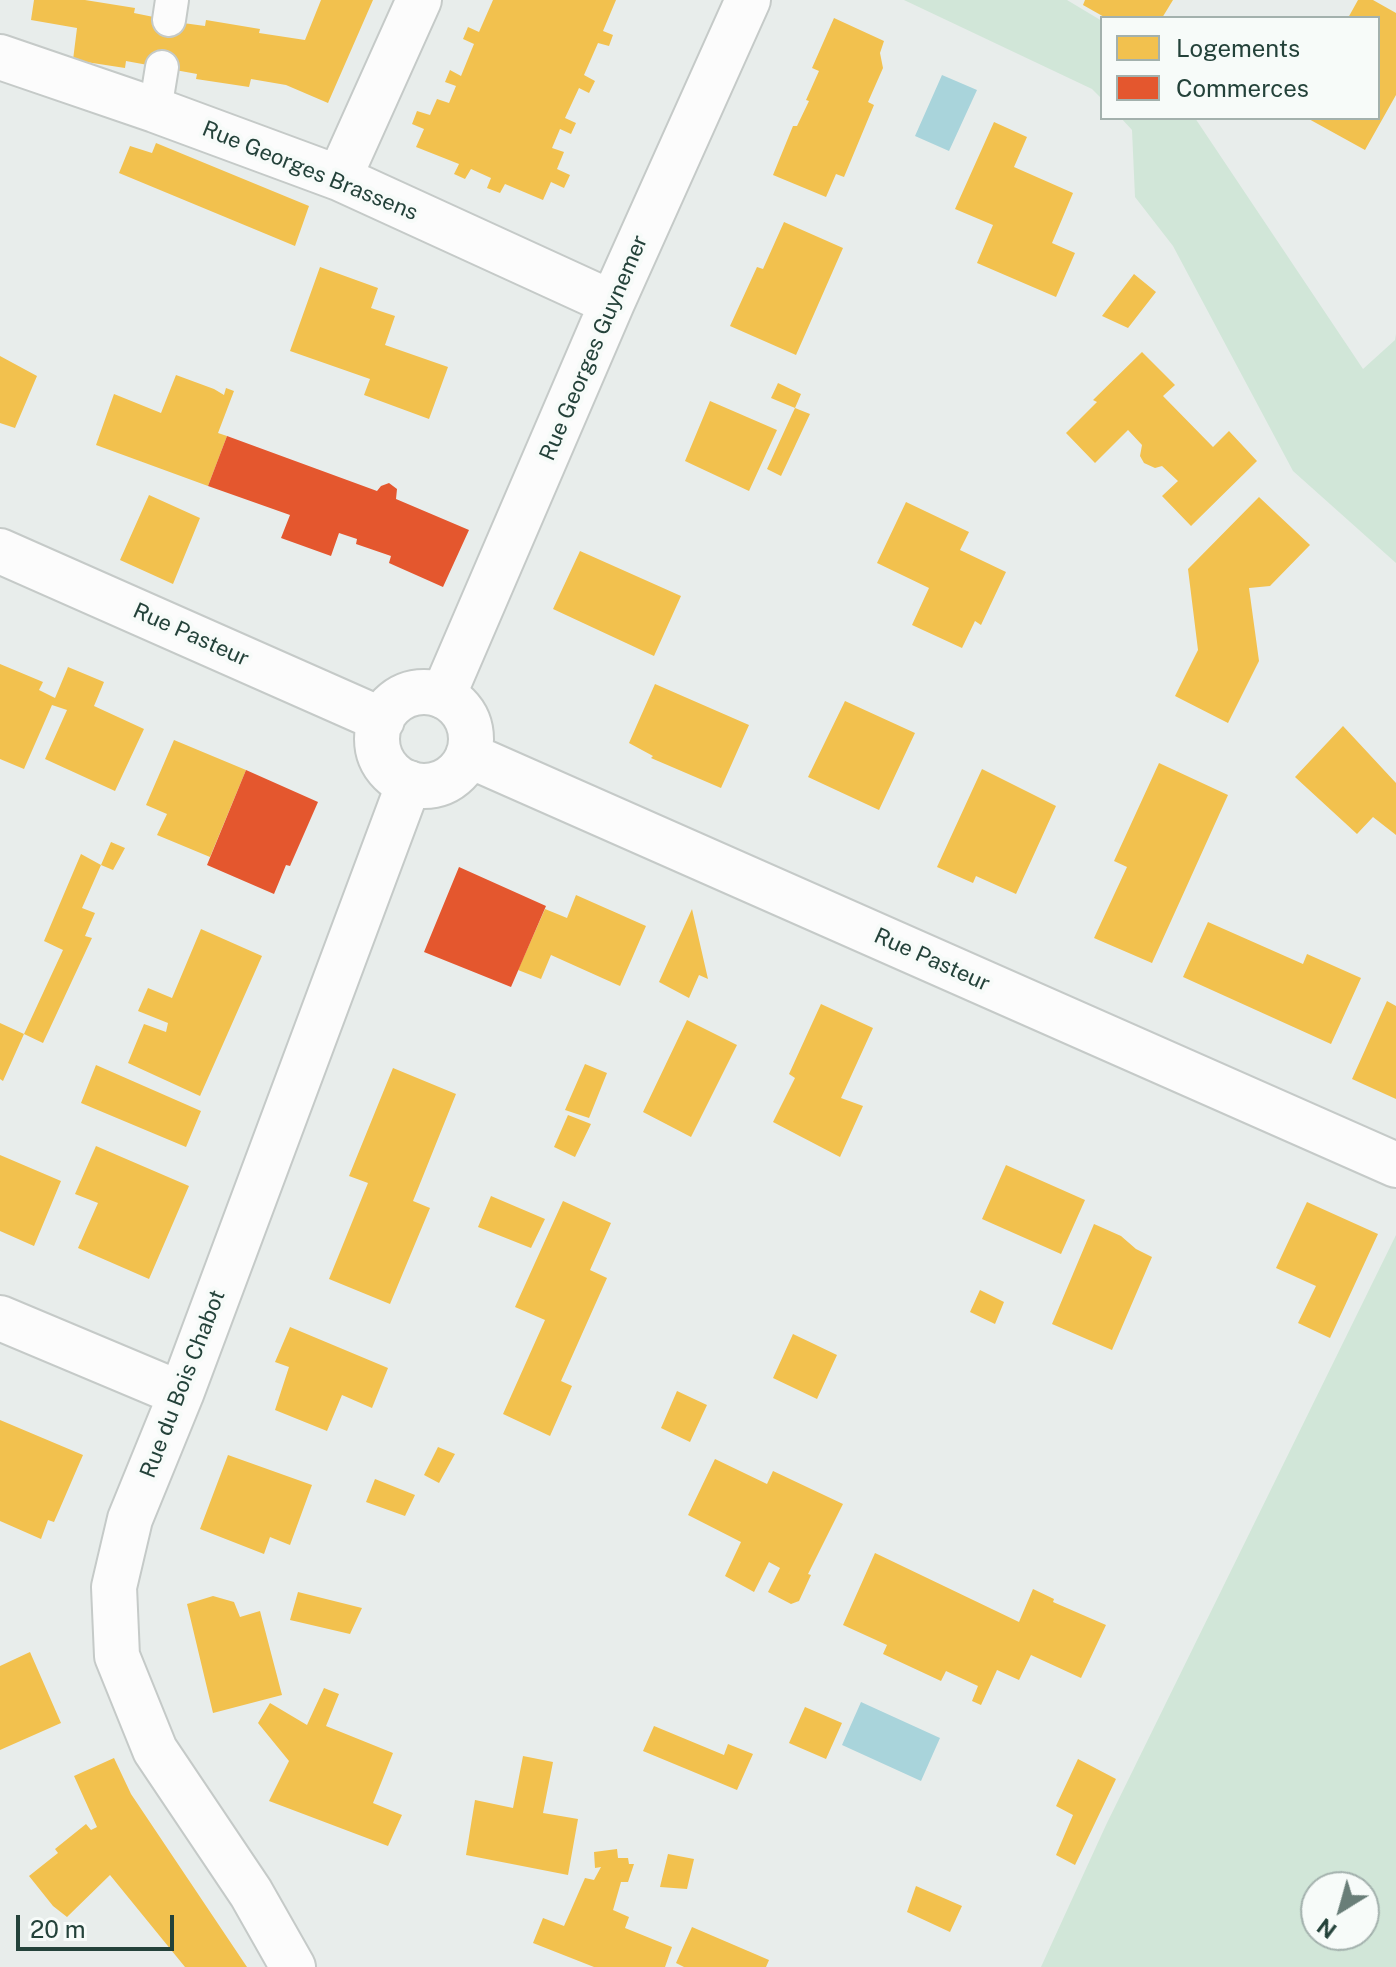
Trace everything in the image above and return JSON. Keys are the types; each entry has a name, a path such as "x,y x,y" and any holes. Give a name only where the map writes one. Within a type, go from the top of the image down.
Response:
{"street":[{"path":"339,178 419,0"},
{"name":"Rue Georges Guynemer","path":"443,696 612,303 748,0"},
{"name":"Rue Georges Brassens","path":"0,57 339,178 612,303"},
{"name":"Rue Pasteur","path":"0,551 382,720"},
{"path":"428,693 443,696 455,704 467,720 471,738 468,755 456,774 439,784 422,786 409,783 392,773 383,762 378,745 382,720 395,703 410,695 428,693"},
{"name":"Rue Pasteur","path":"468,755 1396,1165"},
{"name":"Rue du Bois Chabot","path":"293,1967 251,1893 155,1750 117,1656 114,1587 130,1519 181,1394 409,783"},
{"path":"0,1318 181,1394"}],"lane":[{"path":"155,110 162,67"}],"green space":[{"path":"904,0 1067,0 1100,20 1100,97 1092,89"},
{"path":"1123,120 1196,120 1363,369 1395,340 1396,334 1396,563 1293,471 1173,246 1135,197 1132,130"},
{"path":"1396,1235 1396,1967 1041,1967 1106,1825"}],"water":[{"path":"942,75 977,90 949,151 915,136"},
{"path":"861,1702 940,1738 921,1781 842,1745"}],"building: Logements":[{"path":"34,0 85,0 135,8 134,13 183,23 205,26 206,20 305,40 321,0 373,0 328,103 286,85 251,79 249,87 196,79 197,74 126,61 125,68 73,60 77,28 31,20"},
{"path":"493,0 616,0 603,31 613,35 609,46 598,43 584,75 595,81 589,93 579,88 565,118 576,123 571,134 560,129 552,148 564,152 557,169 570,175 564,188 551,182 543,200 505,184 500,193 487,188 491,178 471,169 465,179 454,174 459,164 416,147 424,129 412,124 417,111 430,115 437,99 449,103 456,86 445,82 450,70 461,76 474,44 463,39 468,27 479,32"},
{"path":"1085,0 1173,0 1163,16 1102,16 1083,5"},
{"path":"1358,0 1373,0 1396,13 1396,95 1365,150 1311,120 1380,120 1380,16 1349,16"},
{"path":"834,18 884,41 880,53 883,68 868,102 874,105 844,177 836,174 826,197 773,175 793,126 797,126 809,101 806,100 819,71 812,68"},
{"path":"994,122 1027,137 1014,167 1073,193 1052,243 1075,253 1056,297 977,263 993,225 955,209"},
{"path":"156,143 309,206 295,246 119,173 130,146 152,153"},
{"path":"784,222 843,248 796,355 730,326 757,267 763,269"},
{"path":"320,267 378,288 371,308 395,316 385,345 448,367 429,419 364,395 370,379 290,351"},
{"path":"1134,274 1156,292 1128,328 1102,316"},
{"path":"1142,352 1175,385 1163,396 1213,447 1229,431 1257,461 1191,526 1162,496 1178,481 1162,466 1155,468 1144,463 1140,456 1142,445 1128,430 1095,463 1066,433 1097,402 1093,400"},
{"path":"0,356 37,376 15,428 0,423"},
{"path":"176,375 224,395 226,388 234,391 218,433 227,436 208,486 96,445 114,394 161,413"},
{"path":"778,383 801,394 795,408 771,398"},
{"path":"710,401 777,430 749,491 685,461"},
{"path":"795,408 810,414 781,476 767,469"},
{"path":"149,495 200,518 173,584 120,560"},
{"path":"1259,497 1310,545 1270,586 1249,588 1259,661 1228,723 1175,696 1198,650 1188,569"},
{"path":"906,502 969,532 960,550 1006,572 981,625 975,621 962,648 912,625 929,588 877,563"},
{"path":"580,551 681,596 654,656 553,609"},
{"path":"0,664 43,682 39,690 55,698 68,667 104,682 94,706 144,729 115,791 45,759 67,710 52,705 24,769 0,759"},
{"path":"655,684 749,725 721,788 651,758 653,756 629,743"},
{"path":"845,701 915,733 879,810 808,777"},
{"path":"1343,726 1396,783 1396,835 1373,817 1357,834 1295,777"},
{"path":"174,740 246,770 210,857 157,835 167,814 146,805"},
{"path":"1159,763 1228,795 1152,963 1094,938 1127,867 1114,861"},
{"path":"982,769 1056,806 1016,894 976,876 973,883 937,867"},
{"path":"111,842 125,848 113,870 101,865"},
{"path":"81,854 101,865 82,908 95,913 85,936 92,938 43,1043 24,1034 63,950 44,941"},
{"path":"576,895 646,926 620,986 551,955 541,979 518,970 545,909 567,918"},
{"path":"692,909 708,979 699,975 689,998 659,982"},
{"path":"1208,922 1303,964 1307,954 1361,978 1331,1044 1183,977"},
{"path":"201,929 262,956 200,1096 128,1063 144,1024 166,1032 168,1023 138,1011 148,988 172,998"},
{"path":"1387,1001 1396,1006 1396,1099 1352,1079"},
{"path":"821,1004 873,1028 841,1098 863,1106 840,1157 773,1122 795,1078 789,1074"},
{"path":"687,1020 737,1045 691,1137 643,1112"},
{"path":"0,1023 24,1034 3,1081 0,1079"},
{"path":"585,1064 607,1073 589,1118 565,1110"},
{"path":"96,1065 201,1111 186,1147 81,1103"},
{"path":"393,1068 456,1094 413,1201 430,1208 390,1304 329,1279 368,1183 349,1176"},
{"path":"568,1115 591,1124 575,1157 554,1147"},
{"path":"96,1146 189,1186 149,1279 78,1248 98,1203 75,1194"},
{"path":"0,1155 61,1181 34,1246 0,1231"},
{"path":"1006,1165 1085,1200 1061,1254 982,1219"},
{"path":"491,1196 545,1219 531,1248 478,1227"},
{"path":"563,1201 611,1223 590,1270 607,1278 561,1381 572,1386 550,1436 503,1414 545,1320 515,1307"},
{"path":"1307,1202 1378,1234 1330,1338 1298,1323 1316,1286 1276,1268"},
{"path":"1094,1224 1121,1236 1152,1257 1112,1350 1052,1324"},
{"path":"980,1290 1004,1302 995,1324 970,1312"},
{"path":"290,1327 388,1368 372,1408 342,1395 327,1431 275,1410 289,1367 275,1362"},
{"path":"793,1334 837,1355 817,1399 773,1378"},
{"path":"677,1391 707,1405 690,1442 661,1428"},
{"path":"0,1420 83,1455 54,1522 48,1520 41,1539 0,1521"},
{"path":"438,1447 455,1454 439,1483 424,1475"},
{"path":"228,1455 312,1485 290,1545 270,1537 264,1554 200,1529"},
{"path":"715,1459 767,1484 773,1471 843,1504 808,1574 811,1575 799,1601 791,1604 768,1592 780,1568 769,1562 754,1592 725,1576 741,1542 688,1515"},
{"path":"375,1479 415,1495 405,1516 366,1502"},
{"path":"875,1553 1019,1622 1033,1589 1054,1599 1053,1602 1106,1625 1081,1678 1031,1655 1019,1680 997,1670 981,1705 972,1701 978,1686 946,1671 941,1681 883,1654 887,1645 843,1625"},
{"path":"298,1592 362,1608 350,1634 290,1620"},
{"path":"213,1596 234,1602 240,1617 260,1611 282,1695 213,1713 187,1604"},
{"path":"30,1652 61,1723 0,1750 0,1666"},
{"path":"324,1688 339,1694 326,1726 393,1753 373,1803 402,1815 388,1846 269,1801 289,1761 258,1723 270,1703 307,1725"},
{"path":"805,1707 842,1723 826,1759 789,1743"},
{"path":"654,1726 724,1755 728,1744 753,1754 737,1790 643,1751"},
{"path":"523,1756 553,1762 543,1813 578,1819 568,1875 466,1855 475,1800 513,1808"},
{"path":"114,1758 131,1794 247,1967 185,1967 110,1875 67,1917 53,1906 29,1876 58,1853 55,1849 86,1824 91,1830 97,1827 74,1776"},
{"path":"1078,1759 1116,1779 1075,1865 1056,1855 1073,1815 1056,1806"},
{"path":"617,1849 618,1858 628,1858 629,1864 634,1864 628,1882 621,1882 613,1910 629,1917 625,1928 672,1947 665,1967 594,1967 533,1943 543,1918 564,1926 585,1878 594,1880 601,1867 595,1868 594,1852"},
{"path":"668,1854 694,1859 687,1889 660,1887"},
{"path":"916,1886 962,1906 950,1932 907,1912"},
{"path":"692,1927 769,1960 766,1967 684,1967 676,1963"}],"building: Commerces":[{"path":"227,436 377,491 389,483 397,489 396,499 469,530 443,587 389,563 391,556 356,544 357,539 339,533 331,556 281,538 290,515 208,486"},
{"path":"246,770 318,802 274,894 207,865"},
{"path":"459,867 546,906 511,987 424,952"}]}
